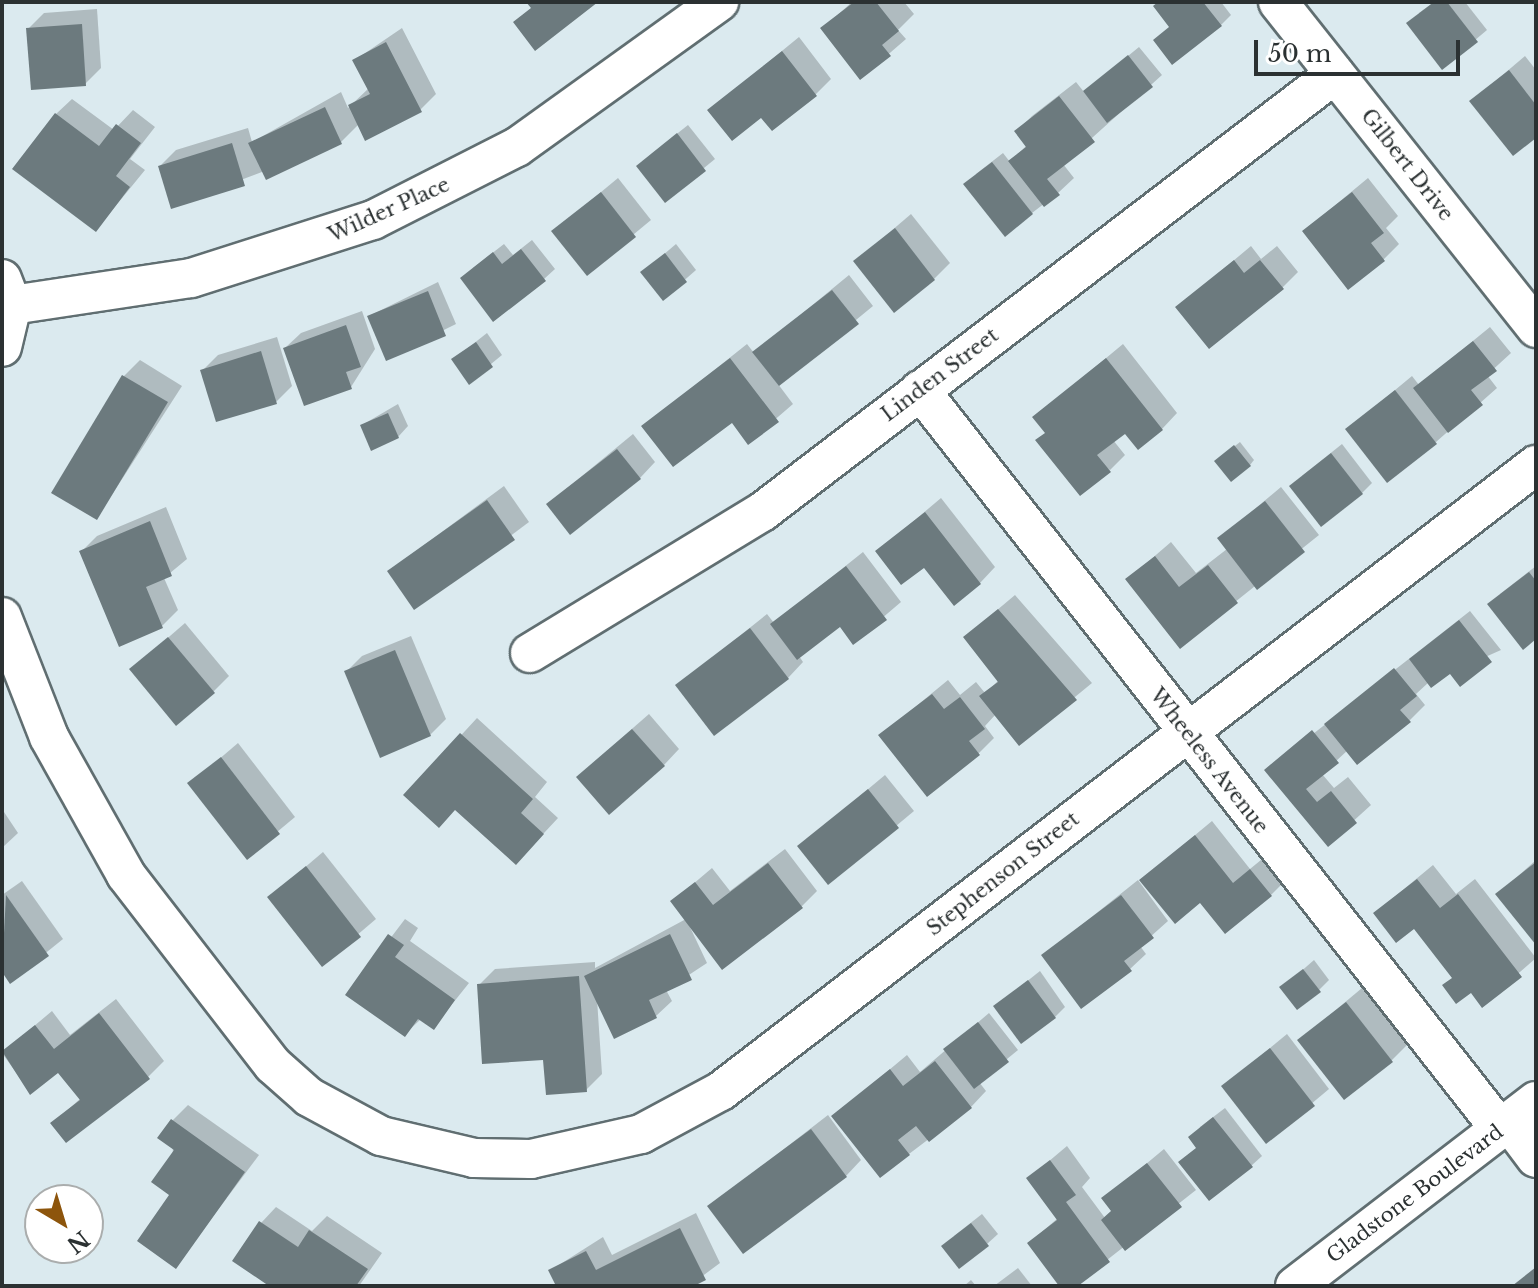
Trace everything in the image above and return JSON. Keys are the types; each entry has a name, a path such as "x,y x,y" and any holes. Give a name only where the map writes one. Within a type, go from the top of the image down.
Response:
{"street":[{"name":"Wilder Place","path":"7,292 191,278 373,220 517,147 719,2"},
{"name":"Gilbert Drive","path":"1278,2 1536,328"},
{"name":"Linden Street","path":"530,653 717,543 1335,74"},
{"path":"2,347 7,292"},
{"name":"Wheeless Avenue","path":"920,390 1186,733 1515,1118 1536,1158"},
{"name":"Stephenson Street","path":"2,617 72,782 159,925 246,1036 309,1097 356,1126 421,1148 531,1159 587,1151 668,1122 721,1091 1536,465"},
{"name":"Gladstone Boulevard","path":"1295,1286 1515,1118"}],"building":[{"path":"526,2 598,2 535,51 513,22 531,8"},
{"path":"854,2 876,2 899,31 882,45 891,56 860,80 820,28"},
{"path":"1158,2 1203,2 1222,26 1172,65 1153,40 1169,27 1153,6"},
{"path":"1434,2 1447,2 1478,42 1442,70 1406,23"},
{"path":"82,24 86,86 31,90 26,28"},
{"path":"386,42 422,112 365,141 348,105 370,94 352,60"},
{"path":"782,51 817,96 772,131 761,118 732,141 707,110"},
{"path":"1128,55 1153,87 1107,123 1083,91"},
{"path":"1509,70 1536,105 1536,138 1513,156 1469,101"},
{"path":"1059,96 1095,142 1047,179 1060,195 1044,207 1008,161 1026,147 1014,131"},
{"path":"325,107 342,144 266,180 248,143"},
{"path":"55,113 99,146 116,124 141,143 116,176 130,187 96,232 12,169"},
{"path":"677,133 706,171 665,203 636,166"},
{"path":"232,143 245,186 171,209 158,166"},
{"path":"992,162 1033,214 1005,237 963,184"},
{"path":"601,192 636,237 587,276 551,231"},
{"path":"1352,192 1384,233 1371,243 1385,261 1348,290 1302,231"},
{"path":"895,228 935,280 894,313 853,261"},
{"path":"521,249 546,281 493,322 460,278 493,252 502,264"},
{"path":"665,253 687,282 663,301 640,272"},
{"path":"1234,260 1244,273 1260,260 1284,289 1209,349 1175,307"},
{"path":"832,290 859,324 779,386 752,352"},
{"path":"428,291 446,336 386,361 367,316"},
{"path":"346,325 361,367 346,372 352,389 304,406 283,348"},
{"path":"1473,341 1497,371 1471,390 1483,405 1448,433 1413,388"},
{"path":"476,342 493,367 469,385 451,359"},
{"path":"261,351 277,404 216,422 200,370"},
{"path":"730,358 779,422 748,445 732,423 673,467 641,426"},
{"path":"1106,358 1163,430 1138,450 1125,434 1097,455 1111,472 1080,496 1035,440 1045,433 1032,417"},
{"path":"122,375 168,402 97,520 51,493"},
{"path":"1395,390 1437,444 1387,483 1345,429"},
{"path":"388,413 399,438 371,451 360,425"},
{"path":"1234,445 1251,466 1231,482 1214,461"},
{"path":"617,449 641,479 570,535 546,504"},
{"path":"1331,453 1363,494 1321,527 1289,486"},
{"path":"487,500 515,540 414,610 387,571"},
{"path":"1265,501 1305,552 1257,590 1217,538"},
{"path":"925,512 981,584 954,606 924,568 901,585 875,551"},
{"path":"150,521 172,576 146,587 163,628 119,647 79,551"},
{"path":"1155,556 1179,587 1208,565 1238,603 1180,649 1125,579"},
{"path":"846,566 887,620 853,645 840,627 797,660 770,624"},
{"path":"1529,572 1536,581 1536,639 1523,650 1487,604"},
{"path":"998,609 1077,700 1019,746 979,696 998,682 963,637"},
{"path":"1459,620 1492,662 1460,687 1450,674 1431,688 1409,659"},
{"path":"750,628 789,679 714,736 675,685"},
{"path":"168,637 215,693 176,726 129,669"},
{"path":"395,650 431,736 380,758 344,671"},
{"path":"1394,668 1417,696 1400,710 1411,722 1357,765 1324,724"},
{"path":"932,694 944,709 960,697 985,729 969,741 980,755 927,797 878,735"},
{"path":"632,729 665,766 609,815 576,777"},
{"path":"1312,730 1339,763 1306,789 1317,802 1331,791 1357,823 1328,847 1264,770"},
{"path":"460,733 533,799 521,813 544,834 516,865 455,810 439,828 403,795"},
{"path":"221,757 280,834 247,860 187,783"},
{"path":"868,789 899,828 828,885 797,846"},
{"path":"1195,835 1233,883 1250,869 1272,896 1225,934 1200,903 1175,924 1139,880"},
{"path":"1536,862 1536,945 1495,894"},
{"path":"768,863 803,908 722,970 670,901 695,882 713,905"},
{"path":"306,866 361,937 322,967 267,897"},
{"path":"1417,879 1440,908 1458,894 1522,977 1482,1008 1471,993 1456,1004 1442,985 1452,978 1414,929 1396,943 1373,913"},
{"path":"6,895 49,956 10,984 2,972"},
{"path":"1121,895 1154,938 1124,961 1132,971 1081,1009 1041,955"},
{"path":"388,934 404,945 395,957 455,1000 434,1030 418,1019 405,1037 345,995"},
{"path":"670,934 692,980 649,1000 657,1018 614,1039 584,976"},
{"path":"1303,969 1321,992 1297,1010 1279,987"},
{"path":"579,976 587,1092 546,1095 543,1060 482,1064 477,984"},
{"path":"1028,980 1056,1018 1021,1044 993,1006"},
{"path":"1346,1002 1393,1062 1344,1100 1297,1040"},
{"path":"99,1013 150,1079 66,1143 50,1123 80,1100 58,1073 30,1095 2,1051 35,1025 54,1049"},
{"path":"978,1022 1009,1062 974,1089 943,1049"},
{"path":"1270,1048 1315,1106 1266,1144 1221,1086"},
{"path":"935,1061 972,1108 929,1142 916,1126 898,1140 910,1155 880,1178 831,1116 890,1069 903,1086"},
{"path":"1213,1117 1253,1167 1209,1201 1178,1162 1196,1148 1188,1137"},
{"path":"171,1119 245,1172 176,1269 137,1241 169,1195 151,1182 174,1150 157,1138"},
{"path":"811,1129 847,1177 743,1254 707,1206"},
{"path":"1050,1160 1076,1195 1066,1202 1110,1262 1078,1286 1059,1286 1027,1243 1057,1220 1026,1178"},
{"path":"1147,1163 1182,1207 1125,1251 1101,1220 1111,1211 1101,1198"},
{"path":"259,1221 298,1247 309,1230 368,1269 356,1286 269,1286 232,1261"},
{"path":"971,1223 989,1246 959,1269 941,1246"},
{"path":"680,1228 706,1280 694,1286 556,1286 548,1270 586,1251 596,1270"},
{"path":"1536,1267 1536,1286 1512,1286"}]}
